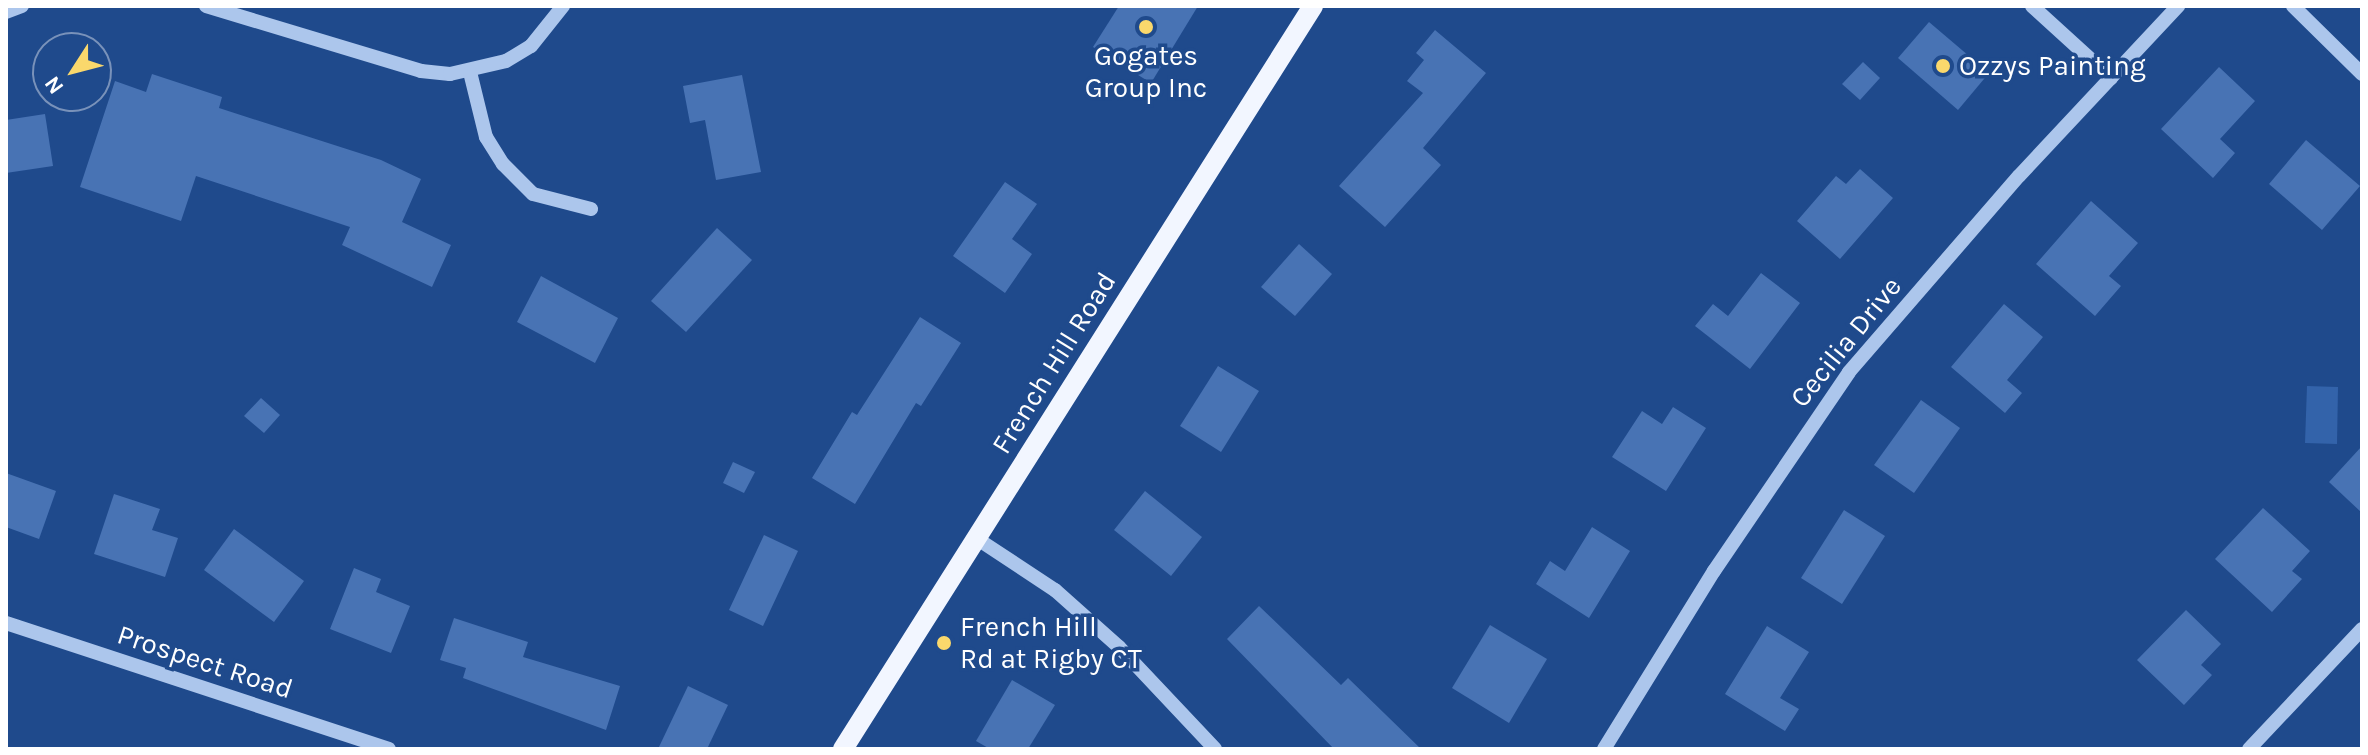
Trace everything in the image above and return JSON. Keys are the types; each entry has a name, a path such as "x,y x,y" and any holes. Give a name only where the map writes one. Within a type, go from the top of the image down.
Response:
{"main road":[{"name":"French Hill Road","path":"843,749 1313,6"}],"street":[{"path":"6,12 22,6"},
{"path":"206,6 421,71 470,72 506,61 531,46 563,6"},
{"path":"2032,6 2111,78"},
{"name":"Cecilia Drive","path":"1604,749 1714,571 1849,372 2178,6"},
{"path":"2293,6 2362,74"},
{"path":"470,72 486,137 503,164 533,194 591,209"},
{"path":"976,538 1055,590 1119,647 1215,749"},
{"name":"Prospect Road","path":"6,623 389,749"},
{"path":"2249,749 2362,629"}],"shaded area":[{"path":"2307,386 2338,387 2337,444 2305,443"}],"building":[{"name":"Gogates Group Inc","path":"1119,6 1198,6 1151,83 1093,47"},
{"name":"Ozzys Painting","path":"1929,22 1989,73 1958,110 1898,58"},
{"path":"1435,30 1486,73 1423,148 1441,165 1385,227 1339,186 1423,93 1407,81 1424,60 1416,53"},
{"path":"1863,62 1880,78 1860,100 1842,84"},
{"path":"2219,67 2255,101 2220,139 2235,153 2213,178 2161,129"},
{"path":"152,74 222,97 219,108 381,160 421,179 402,222 451,245 432,287 342,245 350,227 196,176 181,221 80,187 105,112 112,112 115,81 146,92"},
{"path":"742,75 761,172 716,180 705,120 690,123 683,86"},
{"path":"45,114 53,166 6,173 6,120"},
{"path":"2306,140 2360,186 2322,230 2269,184"},
{"path":"1860,169 1893,198 1840,259 1797,221 1836,176 1846,184"},
{"path":"1005,182 1037,204 1012,239 1032,254 1005,293 953,256"},
{"path":"2091,201 2138,243 2109,276 2121,286 2095,316 2036,264"},
{"path":"717,228 752,260 686,332 651,301"},
{"path":"1299,244 1332,274 1295,316 1261,287"},
{"path":"1761,273 1800,303 1750,369 1695,326 1713,304 1728,316"},
{"path":"541,276 618,318 595,363 517,322"},
{"path":"2004,304 2043,337 2007,380 2022,393 2005,413 1951,367"},
{"path":"920,317 961,343 921,406 916,403 855,504 812,478 852,412 857,415"},
{"path":"1218,366 1259,391 1221,452 1180,426"},
{"path":"261,398 280,415 264,433 244,416"},
{"path":"1921,400 1960,428 1914,493 1874,465"},
{"path":"1673,407 1706,428 1666,491 1612,457 1642,411 1662,424"},
{"path":"2362,446 2362,513 2329,482"},
{"path":"733,462 755,472 744,493 723,483"},
{"path":"6,473 56,491 39,539 6,527"},
{"path":"1145,491 1202,537 1171,576 1114,530"},
{"path":"114,494 160,509 152,530 178,538 165,577 94,554"},
{"path":"2263,508 2310,551 2292,571 2302,579 2272,612 2215,559"},
{"path":"1844,510 1885,536 1842,604 1801,578"},
{"path":"1592,527 1630,551 1589,618 1536,584 1550,561 1565,571"},
{"path":"234,529 304,581 274,622 204,570"},
{"path":"764,535 798,551 763,626 729,610"},
{"path":"354,568 381,579 376,592 410,606 391,653 330,629"},
{"path":"1259,606 1341,685 1348,678 1421,749 1334,749 1227,639"},
{"path":"2186,610 2221,644 2201,665 2212,675 2184,705 2137,660"},
{"path":"454,618 528,642 523,657 620,686 606,730 463,678 466,668 440,660"},
{"path":"1490,625 1547,659 1509,723 1452,688"},
{"path":"1767,626 1809,652 1780,698 1799,709 1785,731 1725,694"},
{"path":"1012,680 1055,705 1028,749 990,749 976,741"},
{"path":"688,686 728,705 707,749 658,749"}],"place":[{"name":"Gogates Group Inc","path":"1146,27"},
{"name":"Ozzys Painting","path":"1943,66"},
{"name":"French Hill Rd at Rigby CT","path":"944,643"}]}
